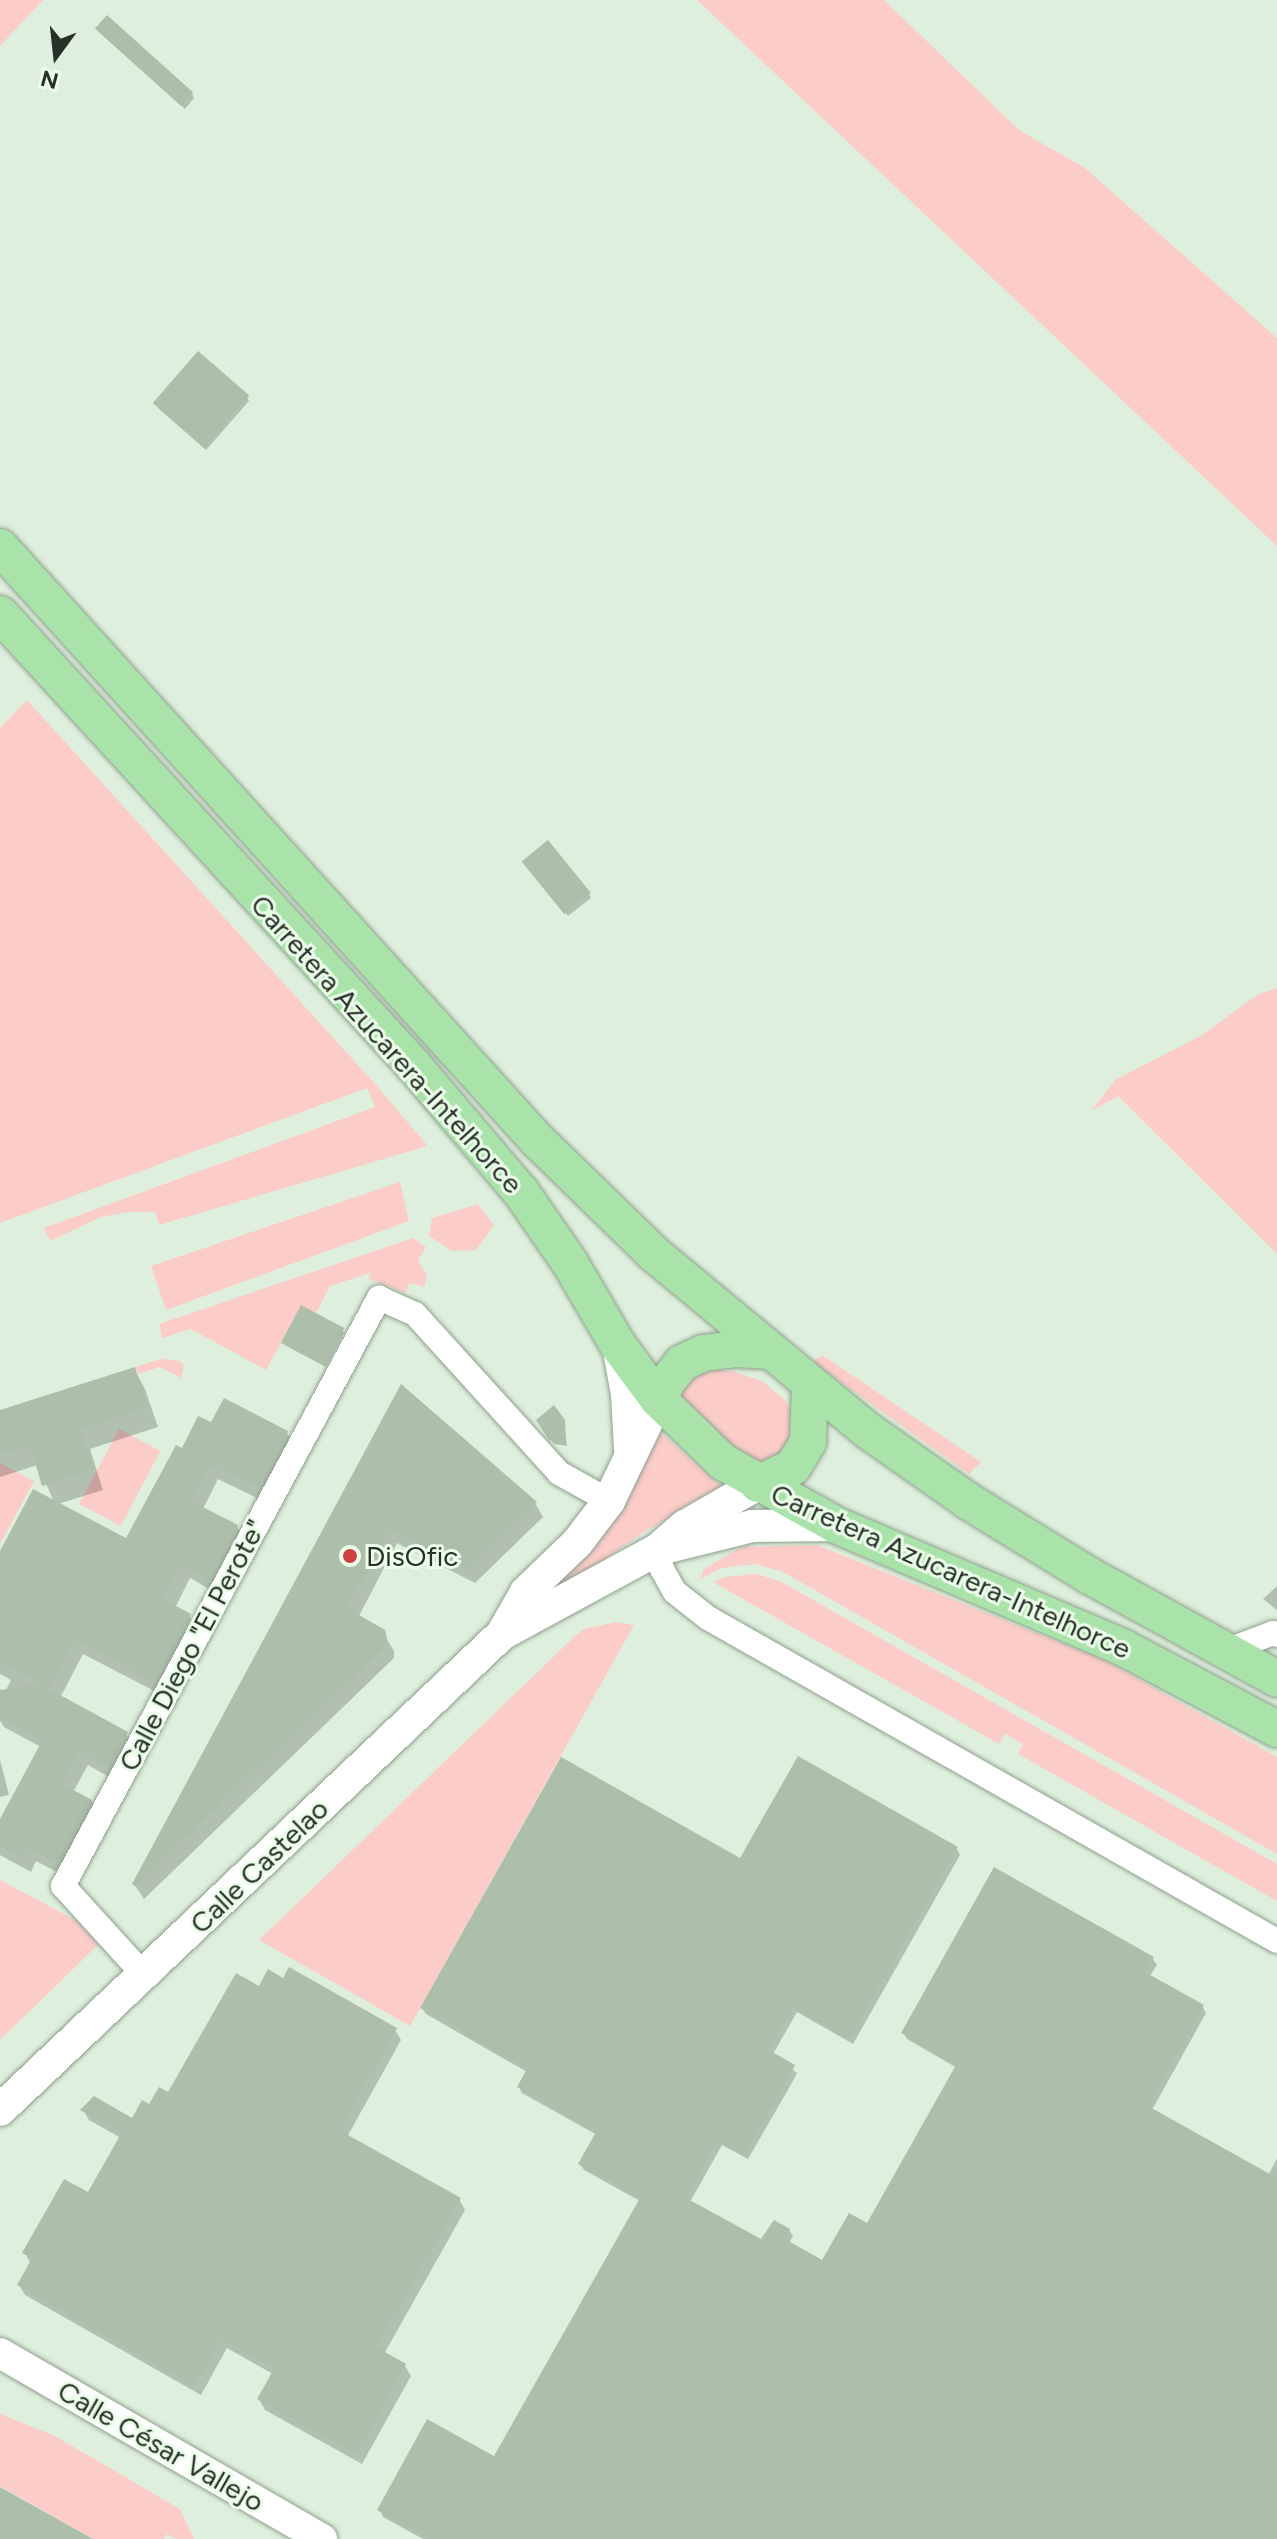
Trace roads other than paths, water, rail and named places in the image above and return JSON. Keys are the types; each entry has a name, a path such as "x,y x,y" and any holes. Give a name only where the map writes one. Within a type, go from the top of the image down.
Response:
{"main road":[{"name":"Carretera Azucarera-Intelhorce","path":"0,547 537,1140 653,1253 810,1385 880,1440 968,1501 1090,1576 1277,1679"},
{"name":"Carretera Azucarera-Intelhorce","path":"0,614 414,1066 537,1216 618,1345 658,1399 723,1462 836,1525 1124,1648 1277,1729"},
{"path":"618,1345 627,1394 630,1457"},
{"path":"658,1399 682,1363 703,1353 735,1349 768,1351"},
{"path":"758,1484 793,1467 808,1442 810,1385"},
{"name":"Calle Castelao","path":"502,1634 526,1592 577,1543 609,1501 658,1399"},
{"name":"Calle Castelao","path":"5,2109 502,1634 657,1550 685,1526 758,1484"},
{"path":"657,1550 752,1526 836,1525"}],"street":[{"name":"Calle Diego \"El Perote\"","path":"144,1975 63,1886 379,1298 415,1314 559,1473 609,1501"},
{"path":"657,1550 662,1569 675,1592 708,1618 1277,1941"},
{"path":"1226,1651 1273,1633 1277,1635"},
{"name":"Calle César Vallejo","path":"0,2353 322,2539"}],"place":[{"name":"DisOfic","path":"350,1556"}]}
